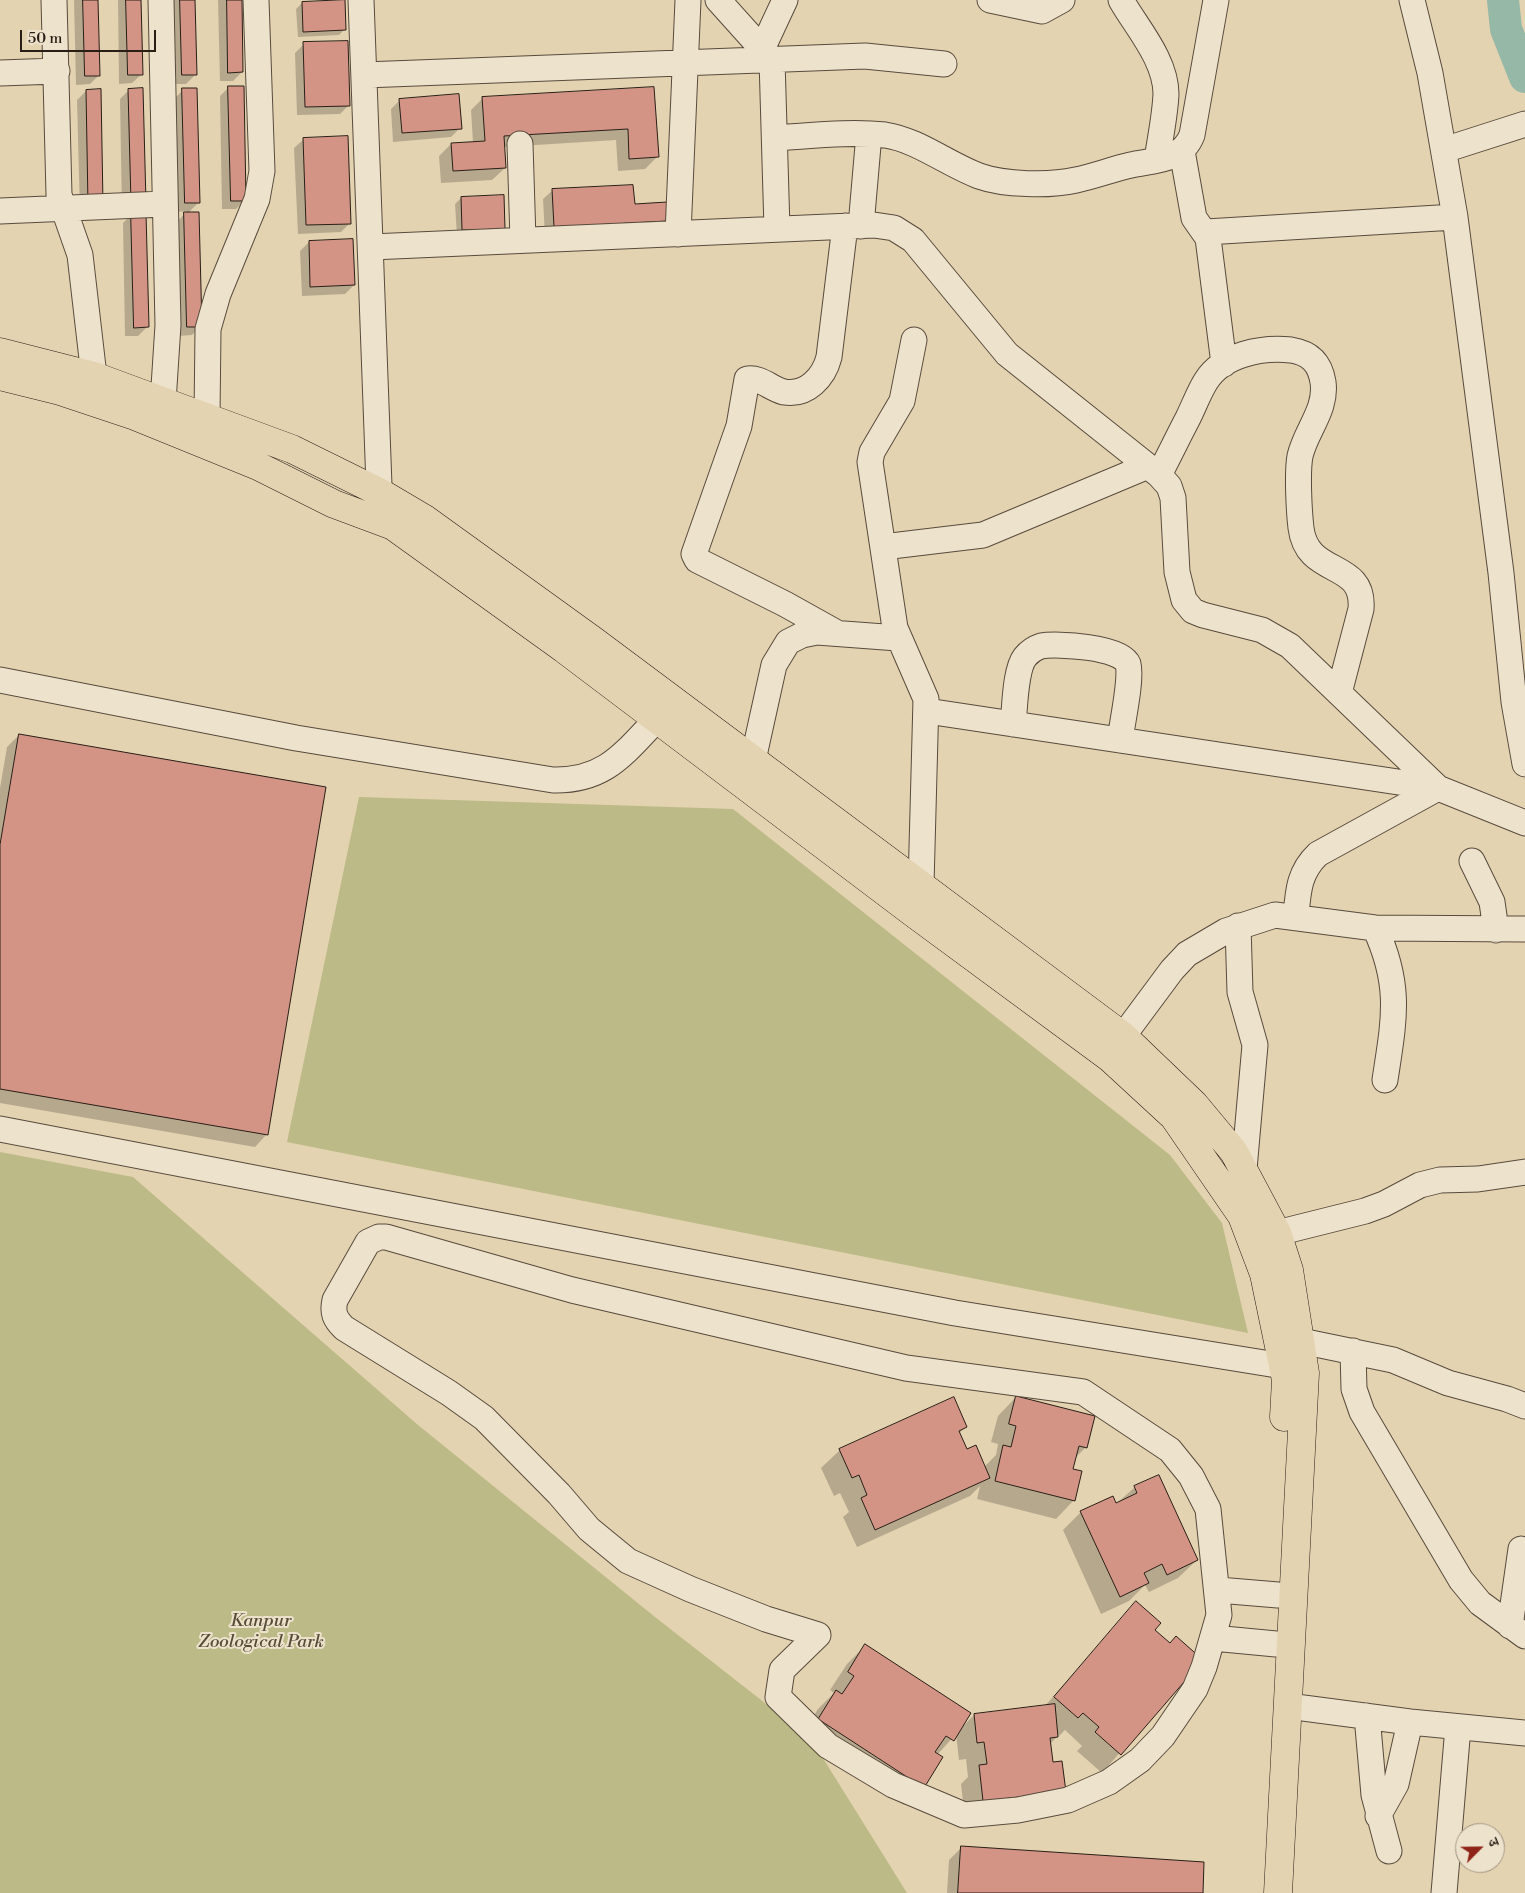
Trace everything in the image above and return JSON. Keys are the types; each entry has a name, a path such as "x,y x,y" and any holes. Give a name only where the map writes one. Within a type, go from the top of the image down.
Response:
{"main road":[{"path":"0,352 94,376 292,449 381,493 441,530 594,640 1123,1036 1194,1104 1234,1152 1244,1169 1264,1238 1264,1274 1286,1380 1276,1644 1260,1893"},
{"path":"0,376 60,391 135,416 258,466 334,504 393,526 484,590 658,718 912,912 1110,1058 1174,1117 1242,1216 1264,1238 1289,1270 1306,1373 1278,1893"}],"street":[{"path":"54,0 58,182 62,208 80,256 94,376"},
{"path":"161,0 168,325 163,402"},
{"path":"207,417 208,328 218,294 257,199 262,171 256,0"},
{"path":"361,0 381,493 380,522"},
{"path":"678,234 688,0"},
{"path":"718,0 764,56"},
{"path":"777,230 774,138 764,56 785,0"},
{"path":"990,0 1042,11 1062,0"},
{"path":"1121,0 1153,52 1164,78 1166,94 1157,160"},
{"path":"774,138 869,134 901,139 978,176 1006,181 1060,183 1157,160 1182,151 1188,146 1192,135 1216,0"},
{"path":"1412,0 1430,73 1455,217 1501,573 1514,702 1525,764"},
{"path":"364,75 685,64 764,56 865,56 944,64"},
{"path":"0,73 57,72"},
{"path":"1444,150 1518,126"},
{"path":"837,633 785,604 697,560 694,554 739,426 748,379 754,378 784,392 800,391 815,384 826,371 869,134"},
{"path":"520,144 523,240"},
{"path":"1182,151 1194,218 1206,232 1224,364"},
{"path":"0,211 164,204"},
{"path":"1206,232 1455,217"},
{"path":"371,247 853,226 894,228 913,240 1007,354 1154,471 1169,486 1173,498 1177,572 1184,600 1193,611 1262,630 1290,646 1438,788"},
{"path":"914,340 902,401 872,452 870,462 898,638 923,688 927,711 922,885"},
{"path":"883,547 983,535 1154,471 1207,380 1224,364 1239,356 1272,350 1307,354 1317,362 1324,396 1300,458 1301,529 1310,552 1318,561 1348,576 1357,583 1362,596 1361,609 1339,693"},
{"path":"753,760 774,665 788,642 802,635 817,632 898,638"},
{"path":"1013,724 1020,666 1031,651 1040,647 1052,646 1110,650 1125,658 1128,664 1120,740"},
{"path":"0,680 296,738 553,780 576,780 598,772 617,760 658,718"},
{"path":"927,711 1438,788 1525,823"},
{"path":"1296,916 1299,884 1304,870 1318,854 1438,788"},
{"path":"1472,861 1492,902 1496,930"},
{"path":"1123,1036 1172,970 1187,954 1204,942 1238,926 1275,915 1296,916 1375,928 1525,929"},
{"path":"1238,926 1240,992 1256,1045 1244,1169"},
{"path":"1375,928 1388,961 1394,990 1395,1012 1385,1080"},
{"path":"0,1129 955,1313 1283,1366"},
{"path":"1264,1238 1365,1211 1384,1204 1420,1185 1440,1180 1478,1179 1525,1172"},
{"path":"386,1237 572,1290 906,1368 1083,1392 1170,1450 1191,1476 1208,1509 1218,1590 1219,1615 1212,1638 1204,1667 1195,1689 1180,1713 1163,1736 1132,1766 1109,1782 1068,1800 1018,1810 964,1815 893,1784 828,1746 778,1697 782,1670 818,1635 766,1619 690,1589 628,1561 590,1529 534,1467 484,1418 449,1393 344,1328 335,1319 333,1309 335,1300 368,1242 386,1237"},
{"path":"1300,1341 1393,1360 1448,1384 1507,1399 1525,1406"},
{"path":"1353,1352 1354,1389 1362,1412 1461,1580 1480,1604 1518,1631"},
{"path":"1518,1631 1521,1550"},
{"path":"1218,1590 1278,1595"},
{"path":"1212,1638 1276,1644"},
{"path":"1288,1706 1410,1722 1525,1733"},
{"path":"1367,1716 1372,1781 1378,1816 1388,1851"},
{"path":"1378,1816 1396,1784 1410,1722"},
{"path":"1444,1893 1458,1727"}],"green space":[{"path":"359,797 733,809 1170,1155 1222,1223 1248,1333 287,1142"},
{"name":"Kanpur Zoological Park","path":"0,1152 133,1177 418,1425 655,1617 811,1739 907,1893 0,1893"}],"building":[{"path":"83,0 98,0 100,76 85,76"},
{"path":"126,0 141,0 143,75 128,75"},
{"path":"180,0 195,0 197,75 182,75"},
{"path":"227,0 242,0 243,72 228,73"},
{"path":"345,0 346,30 303,32 302,2"},
{"path":"348,41 350,106 305,107 303,42"},
{"path":"228,86 244,86 246,201 231,201"},
{"path":"654,87 659,157 629,159 628,129 504,136 506,168 453,171 451,143 485,141 482,97"},
{"path":"143,88 146,203 131,203 128,89"},
{"path":"182,88 197,88 200,203 185,203"},
{"path":"101,89 103,204 88,205 86,90"},
{"path":"459,94 462,129 402,133 399,99"},
{"path":"348,136 351,224 306,225 303,138"},
{"path":"633,185 635,204 667,202 668,221 554,227 552,189"},
{"path":"504,195 505,229 462,230 461,197"},
{"path":"184,212 199,212 202,327 187,327"},
{"path":"131,213 146,213 149,327 134,328"},
{"path":"353,239 355,285 310,287 309,241"},
{"path":"19,734 326,787 268,1135 0,1089 0,845"},
{"path":"1016,1396 1095,1416 1087,1448 1079,1446 1073,1469 1082,1471 1075,1501 995,1481 1003,1445 1011,1447 1016,1426 1009,1424"},
{"path":"954,1397 967,1427 959,1431 967,1449 976,1445 990,1478 875,1530 861,1498 867,1495 859,1475 852,1478 839,1449"},
{"path":"1159,1475 1198,1560 1167,1575 1162,1564 1144,1573 1149,1583 1120,1597 1080,1511 1113,1496 1116,1503 1137,1493 1134,1486"},
{"path":"1136,1601 1161,1623 1155,1630 1170,1643 1176,1636 1203,1660 1121,1755 1095,1732 1099,1727 1083,1713 1078,1718 1054,1697"},
{"path":"865,1644 971,1713 954,1741 946,1736 935,1752 943,1757 924,1788 818,1719 836,1690 842,1694 854,1676 848,1672"},
{"path":"1055,1704 1058,1737 1050,1738 1053,1762 1062,1761 1066,1792 983,1801 979,1765 987,1764 984,1742 977,1743 974,1714"},
{"path":"961,1846 1204,1862 1203,1893 958,1893"}],"waterway":[{"path":"1503,0 1506,29 1525,77"}]}
